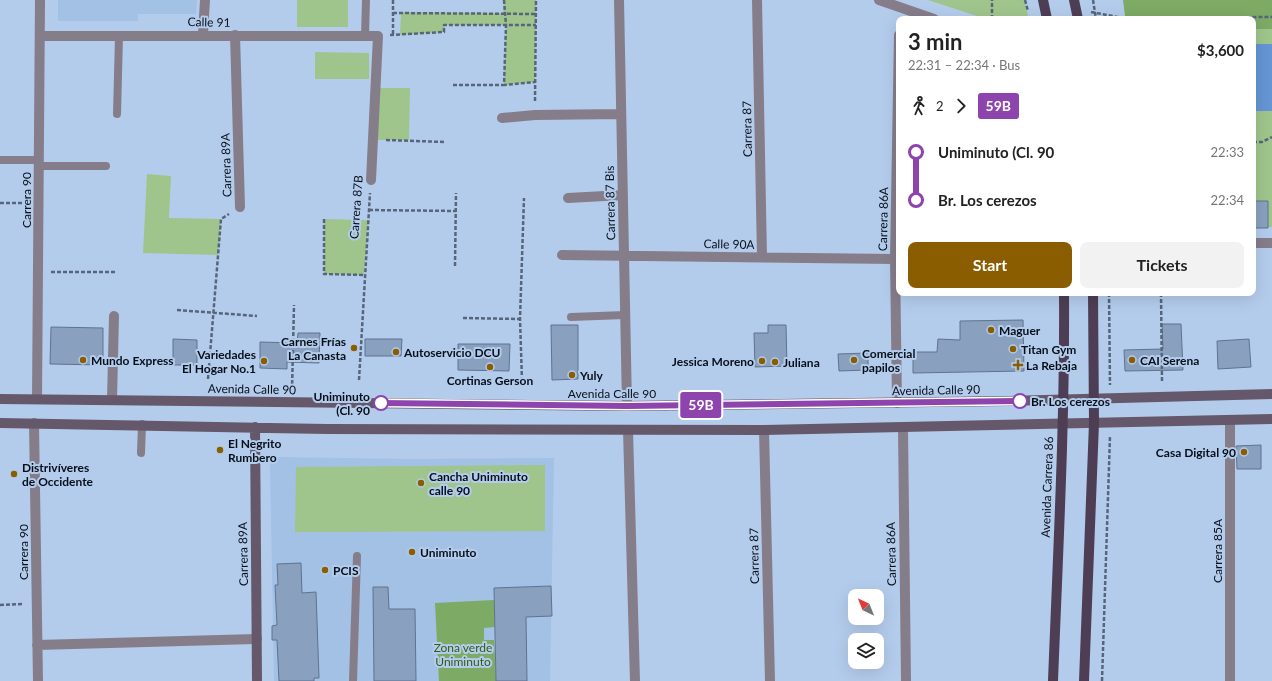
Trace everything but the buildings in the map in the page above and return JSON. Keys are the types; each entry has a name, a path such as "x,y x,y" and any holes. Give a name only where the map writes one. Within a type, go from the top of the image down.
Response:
{"main road":[{"path":"1074,0 1080,14"},
{"name":"Avenida Carrera 86","path":"1053,681 1063,424 1064,296"},
{"path":"1084,681 1094,423 1093,296"},
{"name":"Avenida Calle 90","path":"0,399 627,406 897,403 1272,394"},
{"path":"0,423 142,424 255,427 764,430 1272,419"},
{"name":"Carrera 89A","path":"255,427 257,681"}],"street":[{"name":"Carrera 90","path":"37,399 40,0"},
{"path":"204,34 205,0"},
{"name":"Carrera 87 Bis","path":"619,0 627,406"},
{"name":"Carrera 87","path":"757,0 762,257"},
{"path":"879,0 925,16"},
{"path":"899,16 900,8"},
{"name":"Calle 91","path":"40,36 204,34 378,36"},
{"name":"Carrera 89A","path":"235,35 240,206"},
{"name":"Carrera 87B","path":"371,180 378,36"},
{"path":"502,118 535,115 621,114"},
{"path":"568,198 623,195"},
{"name":"Carrera 86A","path":"896,203 895,259 897,403"},
{"path":"1256,243 1272,243"},
{"name":"Calle 90A","path":"562,255 895,259"},
{"path":"112,400 114,316"},
{"name":"Carrera 85A","path":"1230,420 1230,681"},
{"name":"Carrera 90","path":"34,423 38,681"},
{"name":"Carrera 86A","path":"903,428 906,681"},
{"path":"628,430 636,681"},
{"name":"Carrera 87","path":"764,430 770,681"},
{"path":"37,645 257,639"}],"lane":[{"path":"366,0 366,36"},
{"path":"117,114 119,36"},
{"path":"0,160 106,166"},
{"path":"571,317 625,315"},
{"path":"141,453 142,424"},
{"path":"353,681 357,556"}],"path":[{"path":"393,0 393,35"},
{"path":"504,0 506,25 504,85"},
{"path":"535,115 536,0"},
{"path":"992,0 992,16"},
{"path":"1026,0 1042,8"},
{"path":"1026,0 1028,10"},
{"path":"1093,0 1096,16"},
{"path":"393,13 536,14"},
{"path":"1080,14 1102,16"},
{"path":"1256,16 1272,16"},
{"path":"378,36 444,32 444,25 536,25"},
{"path":"453,85 504,85 535,82"},
{"path":"1256,142 1262,142 1272,137"},
{"path":"373,140 445,142"},
{"name":"Carrera 87B","path":"359,380 364,275 371,180"},
{"path":"455,266 456,193"},
{"path":"522,381 520,319 524,198"},
{"path":"0,203 39,203"},
{"name":"Carrera 89A","path":"208,379 221,220 240,206"},
{"path":"369,210 456,211"},
{"path":"324,219 324,274 364,275"},
{"path":"38,272 116,272"},
{"path":"1109,296 1110,364"},
{"path":"1161,296 1162,381"},
{"path":"291,402 294,305"},
{"path":"177,310 257,316"},
{"path":"463,318 520,319"},
{"path":"1102,681 1110,441"},
{"path":"0,605 36,604"}],"shaded area":[{"path":"58,0 197,0 196,14 138,14 138,21 58,21"},
{"name":"Uniminuto","path":"277,457 413,459 554,458 550,681 274,681 270,465 272,459"}],"green space":[{"path":"297,0 348,0 348,27 297,27"},
{"path":"504,0 536,0 535,82 504,85 506,25 445,25 444,32 400,35 401,12 503,13"},
{"path":"928,0 1024,0 1028,16 977,16"},
{"path":"1123,0 1272,0 1272,29 1256,29 1256,16 1125,16"},
{"path":"1272,24 1272,227 1256,228 1256,25"},
{"path":"315,52 369,53 369,79 315,79"},
{"path":"375,88 410,88 409,140 373,140"},
{"path":"147,174 171,176 169,218 221,219 218,255 143,253"},
{"path":"324,219 368,220 364,275 324,274"},
{"name":"Cancha Uniminuto calle 90","path":"545,465 545,531 295,532 296,467"},
{"name":"Zona verde Uniminuto","path":"494,600 495,627 484,628 484,640 494,640 496,681 439,681 435,603"}],"water":[{"path":"1256,44 1272,44 1272,111 1256,111"}],"bus line":[{"name":"59B","path":"381,403 522,406 627,406 1020,401"}],"place":[{"name":"Maguer","path":"991,330"},
{"name":"Carnes Frías La Canasta","path":"354,348"},
{"name":"Titan Gym","path":"1013,349"},
{"name":"Autoservicio DCU","path":"396,352"},
{"name":"Mundo Express","path":"83,360"},
{"name":"Comercial papilos","path":"854,360"},
{"name":"CAI Serena","path":"1132,360"},
{"name":"Variedades El Hogar No.1","path":"264,361"},
{"name":"Jessica Moreno","path":"762,361"},
{"name":"Juliana","path":"775,362"},
{"name":"La Rebaja","path":"1018,365"},
{"name":"Cortinas Gerson","path":"490,367"},
{"name":"Yuly","path":"572,375"},
{"name":"Br. Los cerezos","path":"1020,401"},
{"name":"Uniminuto (Cl. 90","path":"381,403"},
{"name":"El Negrito Rumbero","path":"220,450"},
{"name":"Casa Digital 90","path":"1244,452"},
{"name":"Distrivíveres de Occidente","path":"14,474"},
{"name":"Cancha Uniminuto calle 90","path":"421,483"},
{"name":"Uniminuto","path":"412,552"},
{"name":"PCIS","path":"325,570"}]}
